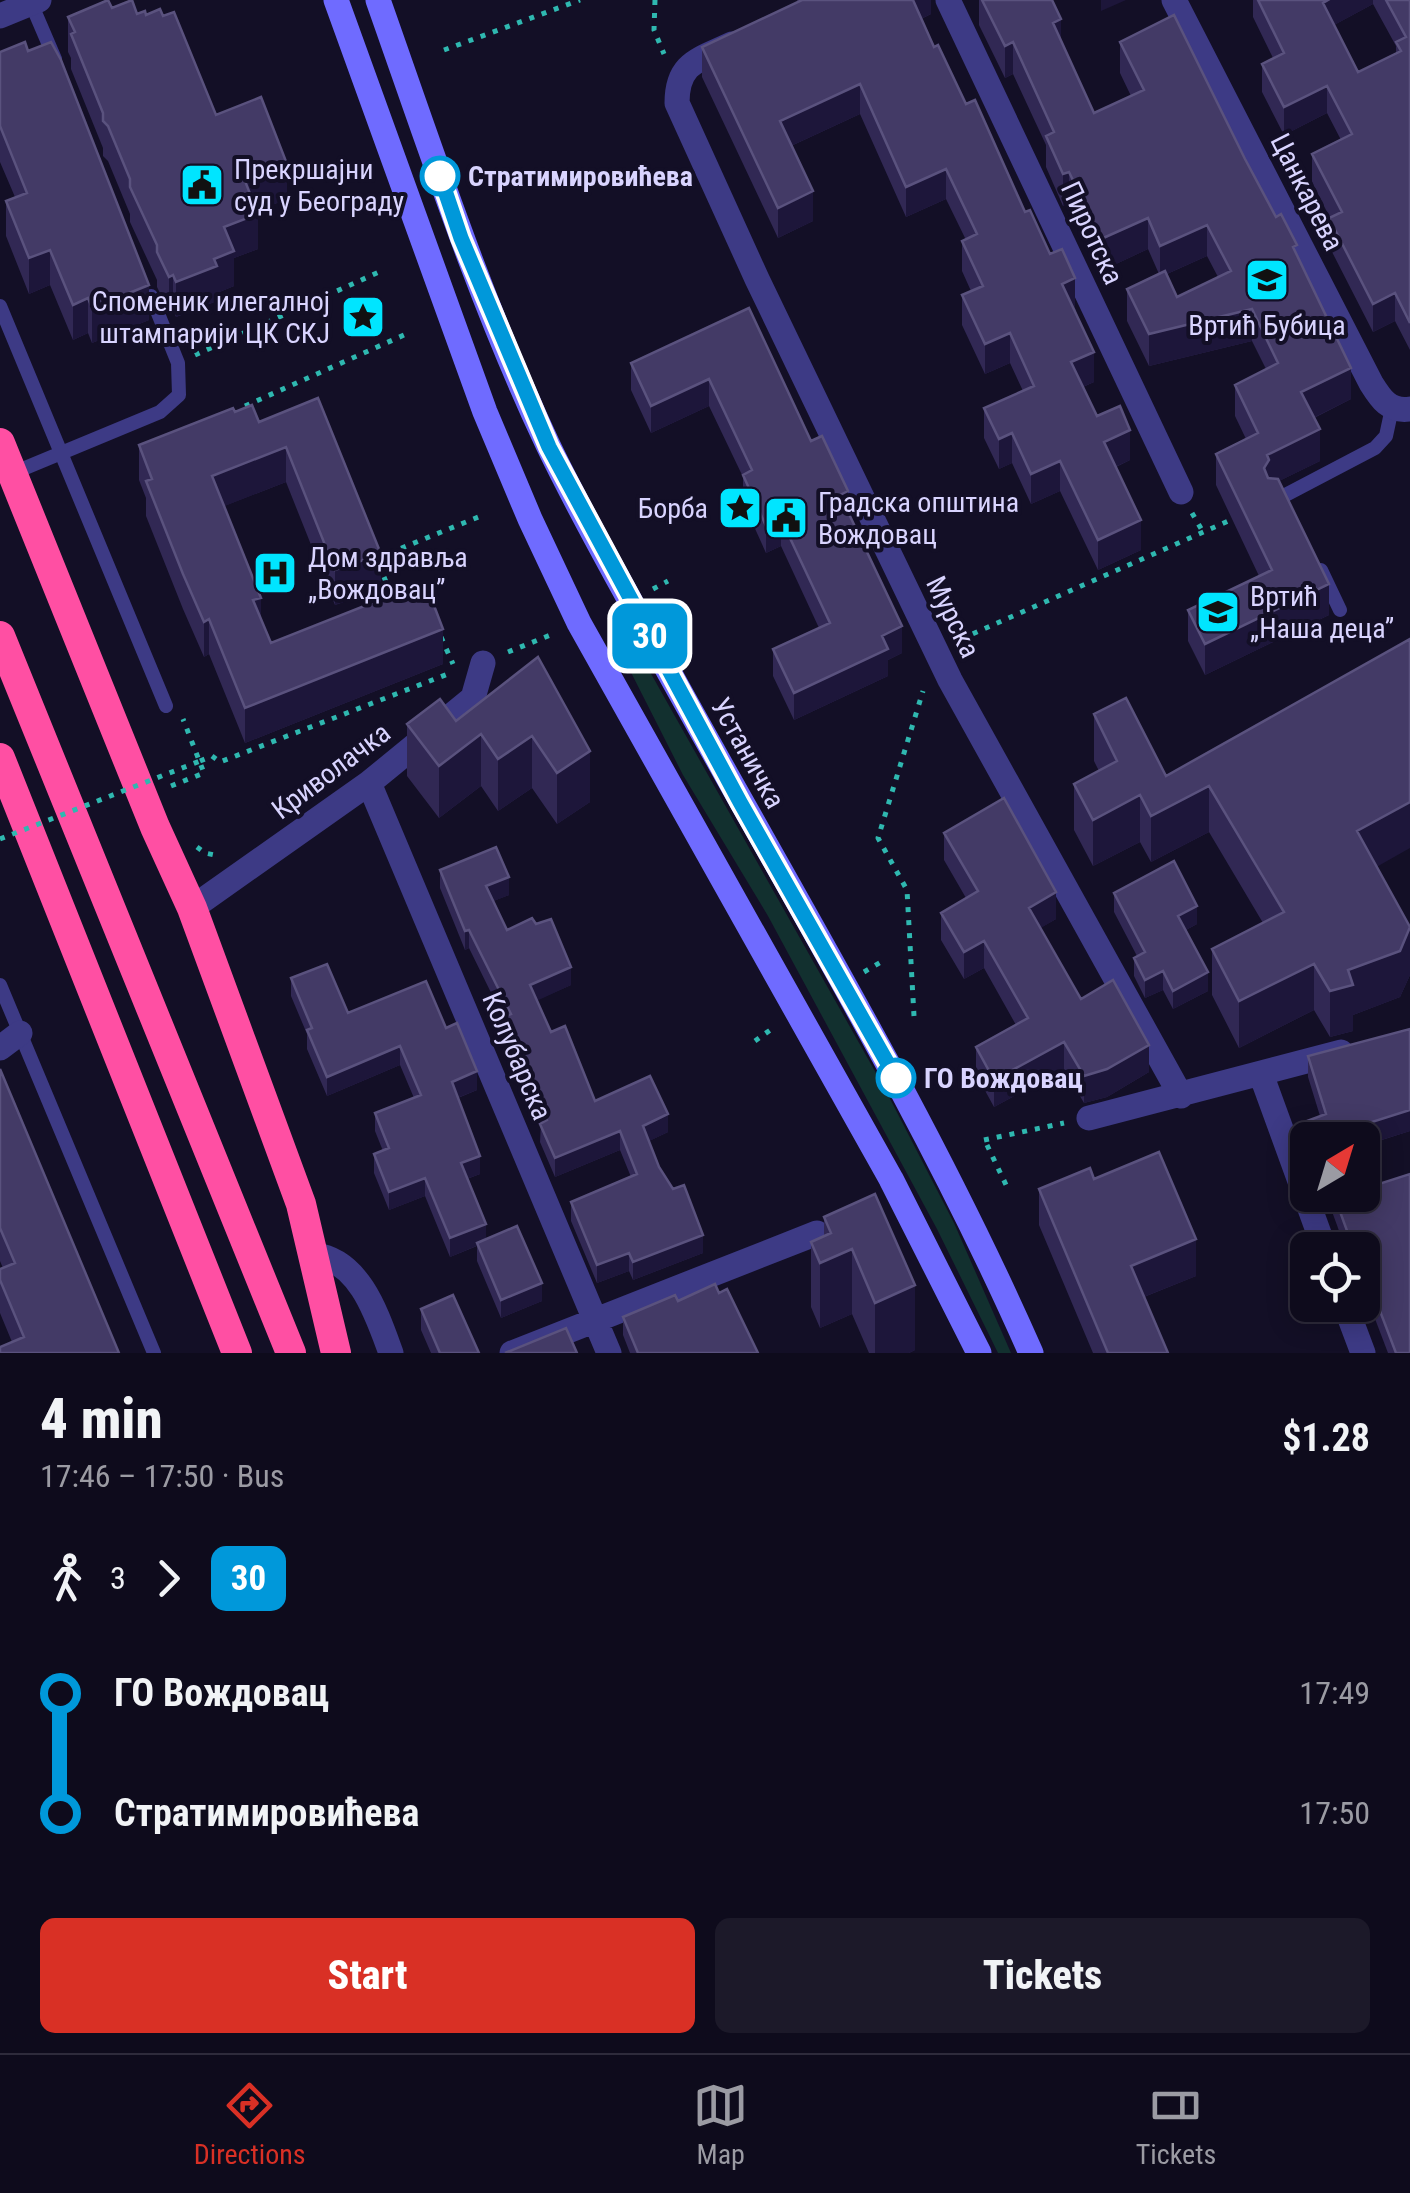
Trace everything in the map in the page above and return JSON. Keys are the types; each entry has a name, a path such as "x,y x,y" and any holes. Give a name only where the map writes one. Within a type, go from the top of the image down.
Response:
{"highway":[{"path":"0,444 155,827 192,908 300,1204 336,1353"},
{"path":"0,636 290,1353"},
{"path":"0,758 236,1353"}],"main road":[{"path":"336,0 485,412 530,519 580,624 891,1179 980,1353"},
{"name":"Устаничка","path":"378,0 461,238 549,447 930,1142 1031,1353"}],"street":[{"name":"Пиротска","path":"948,0 1181,492"},
{"name":"Цанкарева","path":"1174,0 1371,383 1380,398 1401,408"},
{"path":"0,16 35,2"},
{"name":"Мурска","path":"752,35 687,66 677,84 676,103 935,650 988,752 1182,1096"},
{"name":"Криволачка","path":"192,908 369,783 473,698 483,664"},
{"name":"Колубарска","path":"369,783 609,1353"},
{"path":"1089,1118 1373,1043"},
{"path":"1261,1074 1318,1232"},
{"path":"512,1353 817,1233"},
{"path":"314,1254 338,1261 352,1275 375,1310 391,1353"},
{"path":"1352,1322 1363,1353"}],"lane":[{"path":"35,2 60,70"},
{"path":"12,473 160,412 172,402 181,388 178,363 152,296"},
{"path":"0,306 166,706"},
{"path":"1293,511 1280,498 1375,448 1401,408"},
{"path":"1317,560 1340,610"},
{"path":"0,985 10,1041 154,1353"}],"path":[{"path":"444,50 580,0"},
{"path":"654,30 656,0"},
{"path":"178,363 379,272"},
{"path":"245,406 404,335"},
{"path":"914,1016 907,890 878,838 935,650 1280,498"},
{"path":"399,613 376,559 481,516"},
{"path":"0,838 212,756 220,762 456,671 441,636"},
{"path":"164,788 204,773 182,717"},
{"path":"186,838 205,853 220,856 254,850 263,858"},
{"path":"1008,1190 985,1143 1089,1118"}],"green space":[{"path":"623,624 885,1089 954,1223 1011,1353 998,1353 937,1229 768,916 683,775 609,629"}],"building":[{"path":"108,0 112,8 132,0 137,14 160,9 163,16 174,12 216,115 261,97 287,164 245,181 258,214 224,227 234,251 214,259 217,266 176,282 173,275 169,277 157,252 71,34 75,32 68,17"},
{"path":"802,0 913,0 966,104 975,100 1025,212 1030,210 1050,254 1062,249 1075,278 1062,284 1094,352 1071,362 1097,416 1120,406 1130,430 1104,442 1141,520 1098,540 1060,461 1031,474 1012,433 999,439 984,408 1034,386 1010,333 985,344 962,295 983,286 962,241 977,234 946,169 906,187 860,84 780,121 813,191 778,208 702,47"},
{"path":"982,0 1052,0 1061,19 1053,23 1094,113 1144,90 1120,42 1174,15 1276,217 1281,214 1297,245 1293,247 1351,368 1301,392 1320,429 1267,455 1269,460 1264,468 1268,478 1278,479 1329,584 1205,644 1188,610 1272,570 1216,454 1258,433 1235,385 1278,363 1252,309 1149,334 1127,289 1165,271 1177,297 1231,271 1207,225 1160,246 1148,218 1101,239 1069,172 1063,174 1046,136 1054,132 1013,42 1005,46"},
{"path":"1258,0 1328,0 1323,3 1358,72 1401,51 1396,42 1406,37 1386,0 1410,0 1410,323 1395,293 1373,304 1329,218 1342,212 1312,154 1352,134 1327,86 1284,107 1262,64 1284,53"},
{"path":"25,42 28,51 51,42 61,60 149,285 92,308 88,298 73,305 50,250 29,258 6,201 27,193 0,126 0,52"},
{"path":"749,308 811,441 822,436 848,491 840,495 902,626 882,636 888,649 794,693 773,649 830,623 781,519 766,526 743,475 752,470 709,379 651,406 631,363"},
{"path":"318,398 381,554 335,570 286,447 212,476 261,598 253,600 271,643 425,582 443,629 245,708 209,619 204,622 183,574 146,481 152,479 139,445 233,408 235,412 252,405 259,422"},
{"path":"1410,639 1410,802 1357,831 1410,927 1400,951 1348,970 1353,985 1330,991 1314,964 1239,1001 1212,949 1284,912 1209,786 1151,816 1140,795 1093,820 1074,784 1117,761 1094,714 1126,698 1166,776"},
{"path":"538,657 590,751 557,773 532,736 498,759 481,734 439,766 407,724 440,699 456,721"},
{"path":"1004,798 1056,892 1029,908 1081,999 1113,980 1149,1045 1107,1069 1084,1076 1064,1042 994,1080 976,1047 1028,1018 984,941 964,952 941,913 978,891 944,833"},
{"path":"496,847 509,877 486,886 507,930 532,918 536,924 551,919 571,967 530,985 551,1032 565,1026 595,1101 650,1076 668,1114 643,1126 659,1167 673,1189 684,1185 703,1235 633,1262 629,1253 597,1265 571,1202 637,1174 620,1131 555,1158 540,1124 547,1120 503,1017 511,1014 469,930 465,931 440,870"},
{"path":"1174,861 1197,906 1178,916 1208,972 1173,991 1163,971 1145,980 1134,958 1145,952 1114,893"},
{"path":"327,964 348,1013 426,981 446,1028 457,1023 477,1071 452,1082 480,1156 461,1163 486,1224 450,1238 425,1178 389,1192 374,1154 389,1148 375,1113 421,1095 400,1046 327,1077 291,978"},
{"path":"1410,1029 1410,1110 1372,1122 1307,1122 1326,1114 1308,1056"},
{"path":"0,1069 119,1353 0,1353 0,1347 24,1337 0,1280 0,1269 15,1263 0,1228"},
{"path":"1159,1152 1196,1239 1131,1266 1168,1353 1108,1353 1039,1189 1090,1168 1094,1179"},
{"path":"1410,1174 1410,1353 1396,1353 1380,1311 1380,1232 1347,1232 1340,1212 1380,1212 1380,1184"},
{"path":"875,1194 915,1285 875,1303 852,1249 820,1263 811,1242 831,1233 824,1217"},
{"path":"517,1226 542,1283 501,1300 477,1243"},
{"path":"715,1284 719,1293 727,1289 758,1353 638,1353 623,1317 675,1295 678,1301"},
{"path":"453,1295 479,1353 440,1353 421,1309"},
{"path":"566,1328 577,1353 505,1353"}],"bus line":[{"name":"30","path":"440,176 461,238 549,447 740,802 896,1078"}],"place":[{"name":"Стратимировићева","path":"440,176"},
{"name":"Прекршајни суд у Београду","path":"202,185"},
{"name":"Вртић Бубица","path":"1267,280"},
{"name":"Споменик илегалној штампарији ЦК СКЈ","path":"363,317"},
{"name":"Борба","path":"740,508"},
{"name":"Градска општина Вождовац","path":"786,518"},
{"name":"Дом здравља „Вождовац”","path":"275,573"},
{"name":"Вртић „Наша деца”","path":"1218,612"},
{"name":"ГО Вождовац","path":"896,1078"}]}
